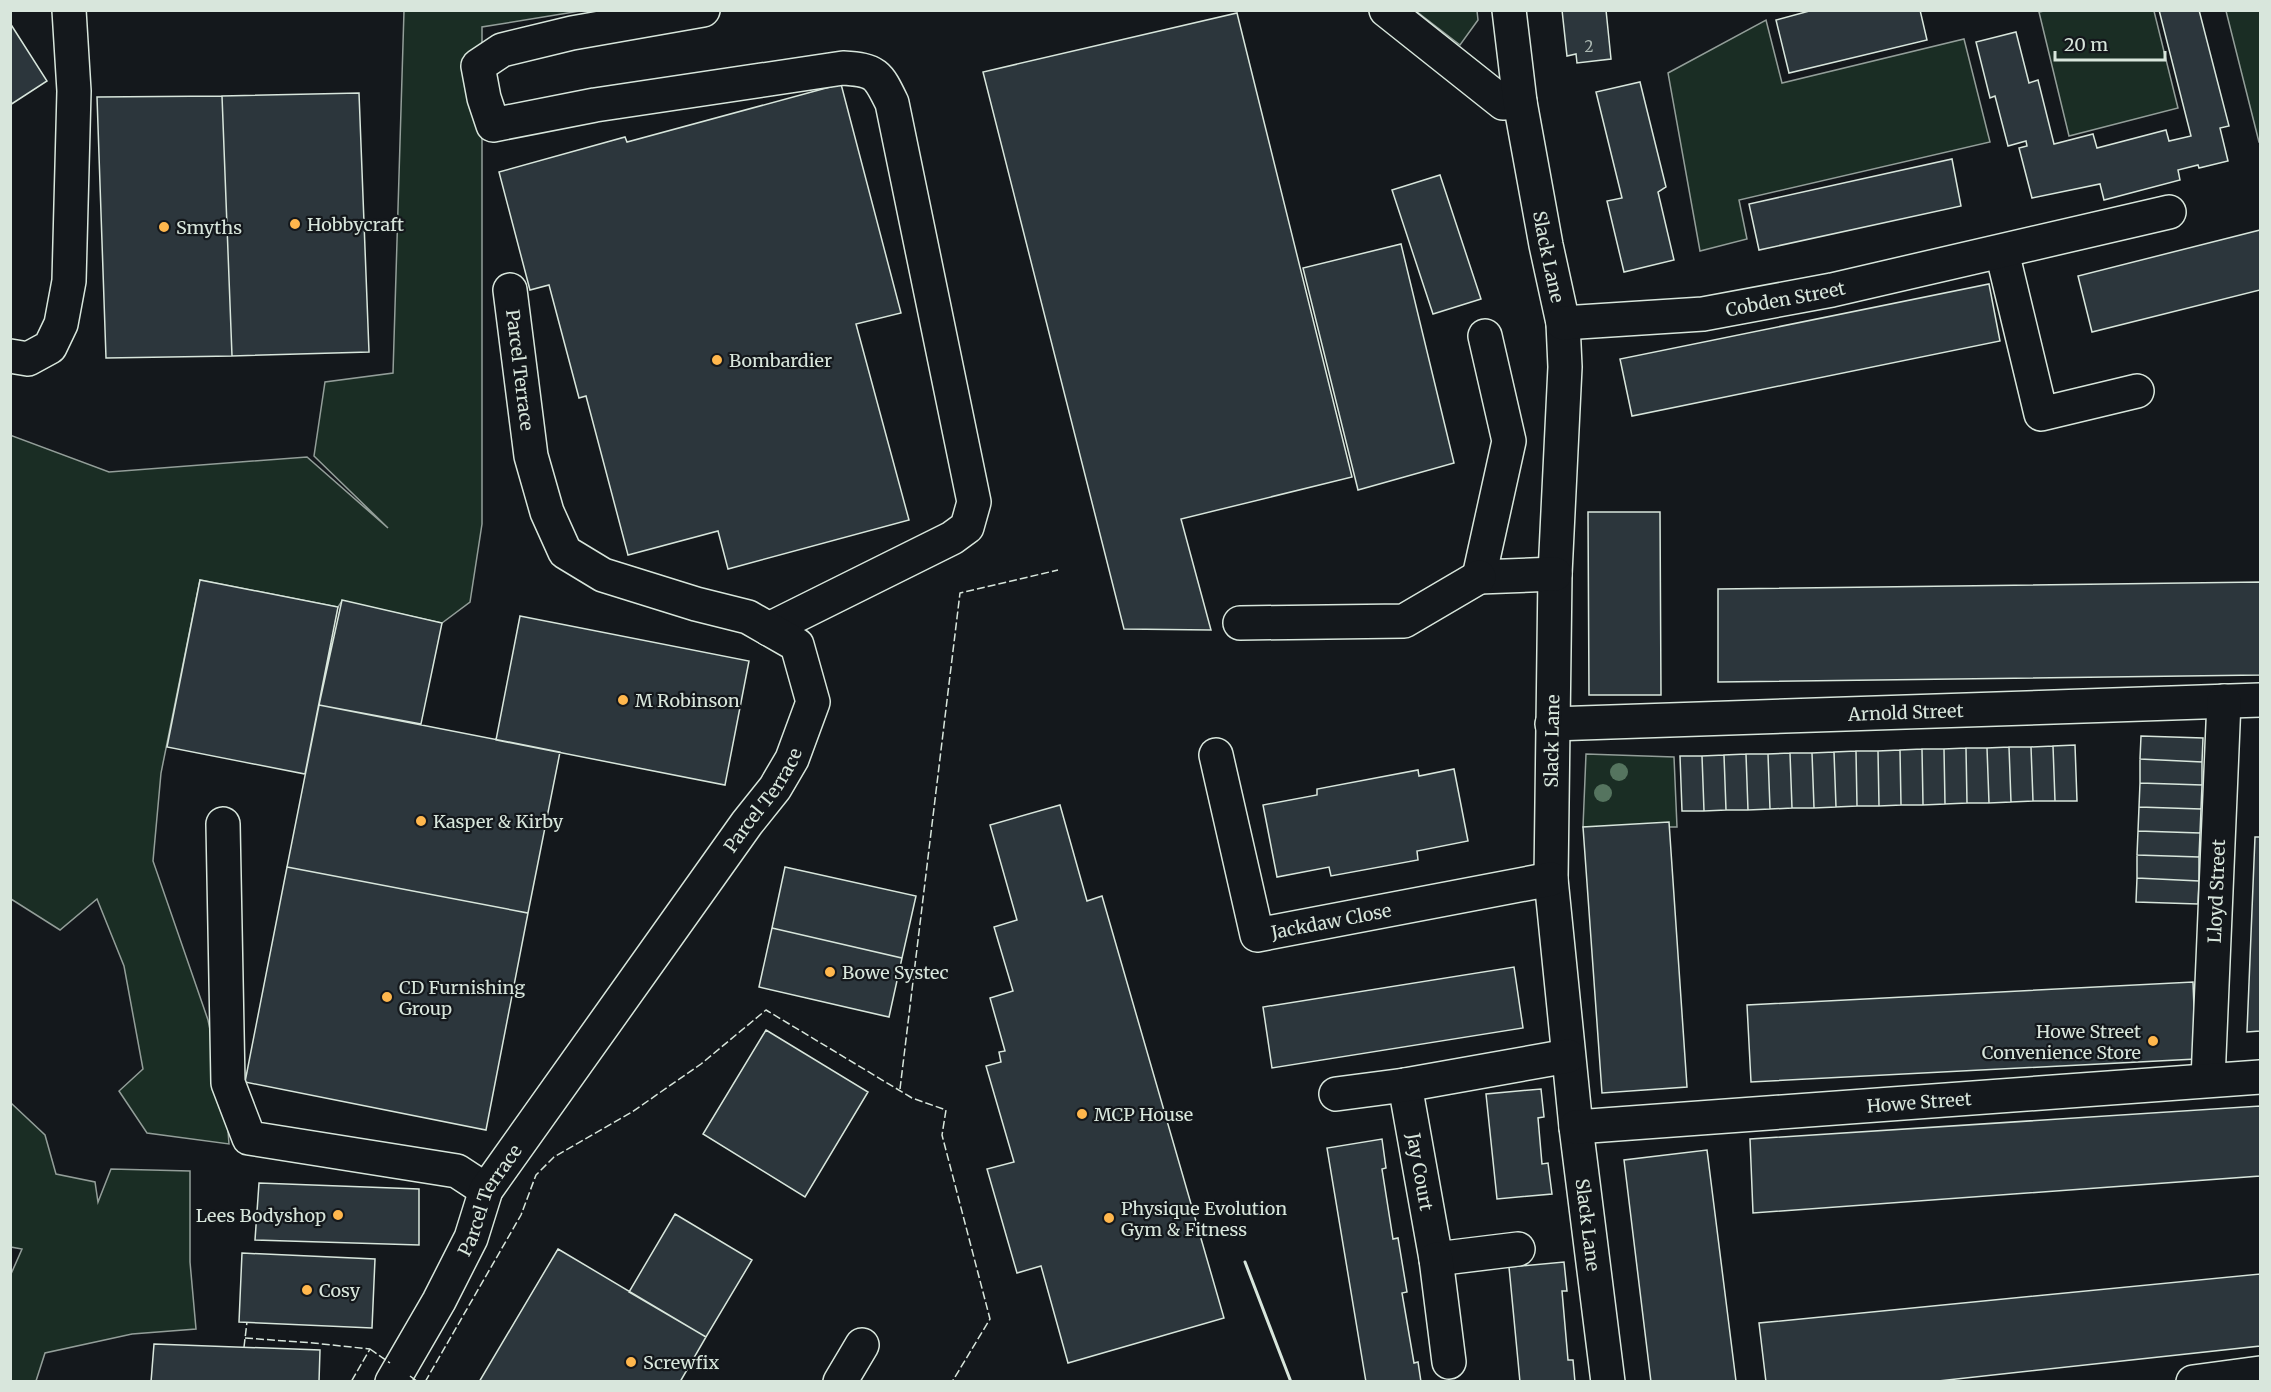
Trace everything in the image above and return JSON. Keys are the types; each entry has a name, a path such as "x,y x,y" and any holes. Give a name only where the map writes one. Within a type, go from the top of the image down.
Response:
{"street":[{"path":"10,356 28,359 50,346 61,324 69,281 74,91 69,10"},
{"path":"703,10 572,33 502,50 478,66 484,98 493,124 595,105 843,68 864,69 880,78 892,103 974,502 967,526 952,538 769,629"},
{"path":"1386,10 1503,103 1520,102"},
{"name":"Slack Lane","path":"1509,10 1520,102 1563,323 1565,367 1555,574 1551,879 1576,1127 1608,1382"},
{"name":"Cobden Street","path":"1563,323 1703,314 1832,290 2169,212"},
{"path":"2002,252 2041,414 2137,391"},
{"name":"Parcel Terrace","path":"395,1375 439,1301 471,1238 486,1190 775,788 792,759 813,702 797,645 748,617 696,604 603,575 565,552 548,512 531,456 510,290"},
{"path":"1479,577 1509,441 1485,336"},
{"path":"1240,623 1404,621 1479,577 1555,574"},
{"name":"Arnold Street","path":"1552,724 2260,700"},
{"name":"Lloyd Street","path":"2208,1080 2224,701"},
{"name":"Jackdaw Close","path":"1216,755 1257,934 1551,879"},
{"path":"223,824 228,1083 249,1138 457,1171 486,1190"},
{"path":"1336,1094 1405,1085 1568,1056"},
{"name":"Howe Street","path":"1576,1127 2260,1077"},
{"name":"Jay Court","path":"1405,1085 1436,1259 1449,1362"},
{"path":"1436,1259 1518,1249"},
{"path":"840,1382 862,1345"},
{"path":"2193,1382 2260,1373"}],"green space":[{"path":"404,11 580,11 482,27 482,524 470,602 442,623 342,601 338,607 200,580 161,773 153,861 208,1020 226,1105 229,1144 147,1133 119,1091 143,1069 124,966 97,899 60,930 11,899 10,435 109,472 307,457 388,528 314,456 325,382 393,373"},
{"path":"1416,11 1477,11 1478,20 1460,45"},
{"path":"2154,11 2178,108 2069,136 2039,12"},
{"path":"2226,11 2260,11 2260,143 2259,142"},
{"path":"1766,20 1782,83 1964,39 1990,142 1739,200 1747,239 1700,251 1668,73"},
{"path":"1586,754 1674,757 1677,827 1583,827"},
{"path":"11,1103 45,1135 56,1174 95,1182 98,1202 111,1169 190,1171 190,1262 196,1329 132,1334 45,1353 36,1381 11,1381 11,1274 22,1249 11,1247"}],"building":[{"path":"1562,10 1606,10 1611,59 1577,63 1576,54 1567,56"},
{"path":"1813,10 1920,10 1927,40 1789,73 1776,20"},
{"path":"2159,10 2199,10 2229,126 2220,128 2228,161 2178,170 2180,180 2104,200 2100,184 2032,198 2019,148 2027,146 2026,141 2008,146 1995,96 1990,98 1976,42 2016,32 2029,83 2038,80 2054,144 2093,134 2097,148 2166,130 2169,141 2191,136"},
{"path":"1237,13 1352,477 1181,519 1211,630 1124,629 983,72"},
{"path":"10,23 47,81 10,105"},
{"path":"1640,82 1666,187 1658,192 1674,260 1624,272 1607,201 1622,198 1596,92"},
{"name":"Bombardier","path":"841,84 901,313 856,324 909,520 728,569 718,531 628,555 586,396 579,398 549,285 530,290 499,172 625,137 627,142"},
{"name":"Hobbycraft","path":"359,93 369,352 232,356 222,96"},
{"name":"Smyths","path":"222,96 232,356 106,358 97,97"},
{"path":"1952,159 1961,206 1759,250 1749,204"},
{"path":"1440,175 1481,299 1433,314 1392,190"},
{"path":"2260,230 2260,290 2092,332 2078,276"},
{"path":"1401,244 1454,463 1358,490 1303,268"},
{"path":"1989,284 2000,341 1632,416 1620,359"},
{"path":"1588,512 1660,512 1661,695 1589,695"},
{"path":"200,580 338,607 305,774 167,747"},
{"path":"2260,582 2260,675 1718,682 1718,589"},
{"path":"342,600 442,623 421,724 319,705"},
{"name":"M Robinson","path":"520,616 749,661 725,785 496,740"},
{"name":"Kasper & Kirby","path":"319,705 560,752 528,913 287,867"},
{"path":"2141,736 2203,738 2202,762 2140,759"},
{"path":"2075,745 2077,801 2055,801 2053,746"},
{"path":"2053,746 2055,801 2033,801 2031,747"},
{"path":"2009,747 2031,747 2033,801 2011,802"},
{"path":"2009,747 2011,802 1989,803 1987,748"},
{"path":"1966,748 1987,748 1989,803 1967,803"},
{"path":"1966,748 1967,803 1945,804 1944,749"},
{"path":"1922,749 1944,749 1945,804 1923,805"},
{"path":"1922,749 1923,805 1901,805 1900,750"},
{"path":"1900,750 1901,805 1879,806 1878,751"},
{"path":"1856,751 1878,751 1879,806 1857,806"},
{"path":"1856,751 1857,806 1836,807 1834,752"},
{"path":"1834,752 1836,807 1814,808 1812,753"},
{"path":"1790,753 1812,753 1814,808 1792,808"},
{"path":"1790,753 1792,808 1770,809 1768,754"},
{"path":"1746,754 1768,754 1770,809 1748,810"},
{"path":"1746,754 1748,810 1726,810 1724,755"},
{"path":"1724,755 1726,810 1704,811 1702,756"},
{"path":"1680,756 1702,756 1704,811 1682,811"},
{"path":"2140,759 2202,762 2202,785 2140,783"},
{"path":"1454,769 1468,841 1417,851 1418,860 1331,876 1329,867 1277,877 1263,805 1317,795 1317,789 1418,770 1419,776"},
{"path":"2140,783 2202,785 2201,809 2139,807"},
{"name":"MCP House","path":"1060,805 1087,901 1102,896 1224,1318 1068,1363 1041,1266 1017,1273 987,1169 1014,1162 986,1066 1001,1062 999,1052 1005,1051 990,998 1013,991 994,927 1017,920 990,825"},
{"path":"2139,807 2201,809 2200,833 2138,831"},
{"path":"1669,822 1687,1087 1602,1093 1583,827"},
{"path":"2138,831 2200,833 2199,857 2137,855"},
{"path":"2255,837 2260,837 2260,1031 2247,1032"},
{"path":"2137,855 2199,857 2199,881 2137,878"},
{"name":"CD Furnishing Group","path":"287,867 528,913 486,1130 245,1082"},
{"path":"785,867 916,896 902,958 772,928"},
{"path":"2137,878 2199,881 2198,904 2136,902"},
{"name":"Bowe Systec","path":"772,928 902,958 889,1017 759,987"},
{"path":"1514,967 1523,1028 1272,1068 1263,1007"},
{"path":"2193,982 2196,1059 1751,1082 1747,1005"},
{"path":"766,1030 868,1092 805,1197 703,1134"},
{"path":"1541,1089 1544,1117 1538,1118 1542,1164 1548,1163 1552,1194 1497,1199 1486,1094"},
{"path":"2260,1106 2260,1176 1753,1213 1750,1139"},
{"path":"1382,1139 1386,1168 1382,1169 1393,1239 1398,1238 1407,1292 1402,1293 1414,1363 1418,1362 1421,1382 1366,1382 1327,1148"},
{"path":"1707,1150 1736,1381 1651,1382 1624,1160"},
{"name":"Lees Bodyshop","path":"259,1183 419,1189 419,1245 255,1240"},
{"path":"675,1214 752,1260 706,1337 629,1292"},
{"path":"558,1249 706,1337 680,1382 479,1382"},
{"name":"Cosy","path":"242,1253 375,1259 372,1328 239,1322"},
{"path":"1564,1262 1567,1291 1562,1291 1568,1360 1573,1360 1575,1382 1520,1382 1509,1267"},
{"path":"2260,1274 2260,1346 1929,1382 1766,1382 1759,1323"},
{"path":"154,1344 320,1350 319,1382 151,1382"}],"fence":[{"path":"900,1089 960,593 1058,570"},
{"path":"425,1382 521,1215 536,1175 554,1157 632,1112 701,1064 766,1010 912,1098 946,1110 942,1135 990,1319 952,1382"},
{"path":"244,1347 247,1322"},
{"path":"245,1338 370,1349 351,1382"},
{"path":"370,1349 390,1363"},
{"path":"410,1376 418,1382"}],"wall":[{"path":"1245,1262 1291,1382"}],"place":[{"name":"Hobbycraft","path":"295,224"},
{"name":"Smyths","path":"164,227"},
{"name":"Bombardier","path":"717,360"},
{"name":"M Robinson","path":"623,700"},
{"name":"Kasper & Kirby","path":"421,821"},
{"name":"Bowe Systec","path":"830,972"},
{"name":"CD Furnishing Group","path":"387,997"},
{"name":"Howe Street Convenience Store","path":"2153,1041"},
{"name":"MCP House","path":"1082,1114"},
{"name":"Lees Bodyshop","path":"338,1215"},
{"name":"Physique Evolution Gym & Fitness","path":"1109,1218"},
{"name":"Cosy","path":"307,1290"},
{"name":"Screwfix","path":"631,1362"}]}
